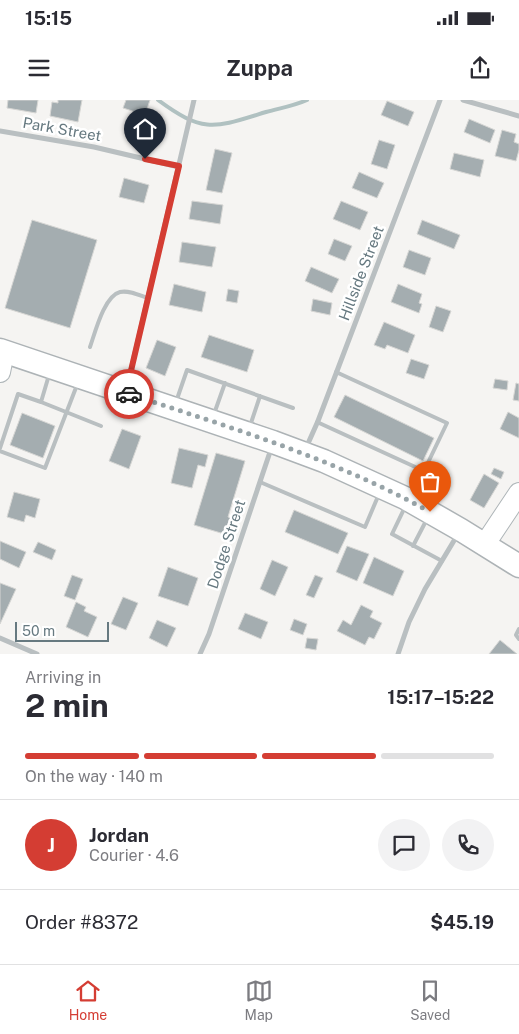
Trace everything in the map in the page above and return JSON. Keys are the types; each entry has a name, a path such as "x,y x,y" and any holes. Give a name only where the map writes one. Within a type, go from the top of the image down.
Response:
{"main road":[{"path":"1,358 51,368 80,377 304,453 408,500 485,544 519,566"}],"street":[{"path":"126,392 194,100"},
{"name":"Hillside Street","path":"304,453 440,100"},
{"path":"463,100 519,116"},
{"name":"Park Street","path":"0,132 94,147 179,166"},
{"name":"Dodge Street","path":"200,654 209,634 273,442"},
{"path":"485,544 519,493"},
{"path":"398,654 409,622 425,589 461,530"},
{"path":"0,638 37,654"}],"lane":[{"path":"90,347 103,312 111,298 122,291 132,292 148,298"},
{"path":"41,402 51,368"},
{"path":"174,409 188,370 293,408"},
{"path":"317,422 424,472 447,423 336,372"},
{"path":"80,377 66,413 45,468 0,449 18,394 41,402 66,413 101,426"},
{"path":"211,421 225,384"},
{"path":"248,433 260,396"},
{"path":"260,482 365,527 382,488"},
{"path":"408,500 392,534 442,561"},
{"path":"413,546 430,512"},
{"path":"519,630 516,635 519,639"}],"building":[{"path":"8,100 38,100 36,113 7,108"},
{"path":"58,100 82,100 78,122 50,116 52,102 58,103"},
{"path":"126,100 150,100 145,115 123,108"},
{"path":"387,101 414,112 408,126 381,115"},
{"path":"469,119 495,130 490,143 464,132"},
{"path":"502,130 516,134 514,142 519,144 519,150 516,161 495,156"},
{"path":"379,140 395,145 387,169 371,164"},
{"path":"215,149 232,153 222,193 206,190"},
{"path":"454,153 484,160 480,177 450,169"},
{"path":"359,172 384,183 377,198 352,188"},
{"path":"124,178 149,185 144,203 119,197"},
{"path":"192,201 223,205 220,224 189,219"},
{"path":"341,201 368,212 360,230 333,219"},
{"path":"32,220 97,240 70,328 5,308"},
{"path":"422,220 460,235 454,249 417,234"},
{"path":"334,239 352,246 345,261 328,254"},
{"path":"182,242 216,247 212,267 179,262"},
{"path":"409,250 431,258 425,275 403,267"},
{"path":"311,267 339,279 332,293 305,281"},
{"path":"174,284 206,292 202,312 169,305"},
{"path":"398,284 422,294 419,303 422,304 419,313 391,302"},
{"path":"228,289 239,291 237,303 226,301"},
{"path":"313,299 332,303 330,315 311,311"},
{"path":"436,306 451,311 443,332 429,327"},
{"path":"384,322 415,335 408,353 387,345 385,349 374,345"},
{"path":"209,335 254,350 247,372 201,357"},
{"path":"157,340 176,347 165,376 146,368"},
{"path":"411,359 429,365 424,379 406,373"},
{"path":"495,379 508,381 507,390 493,388"},
{"path":"516,383 519,384 519,401 513,400"},
{"path":"345,395 434,438 423,461 334,417"},
{"path":"508,412 519,418 519,438 500,429"},
{"path":"22,413 55,426 43,458 10,445"},
{"path":"122,429 141,436 129,469 109,461"},
{"path":"179,448 208,455 205,467 198,465 192,488 171,483"},
{"path":"216,453 245,461 228,517 236,519 231,536 194,525"},
{"path":"494,468 504,472 501,479 491,474"},
{"path":"484,474 499,483 484,508 470,500"},
{"path":"14,492 40,499 35,518 26,515 24,522 7,517"},
{"path":"294,510 348,533 338,554 285,532"},
{"path":"0,541 26,552 19,568 0,559"},
{"path":"38,542 56,550 52,560 33,552"},
{"path":"347,546 369,554 357,581 336,572"},
{"path":"374,557 404,571 393,596 363,583"},
{"path":"272,560 288,567 275,596 260,589"},
{"path":"168,567 198,578 188,606 158,596"},
{"path":"72,575 83,579 75,600 64,596"},
{"path":"315,575 323,578 314,598 306,595"},
{"path":"0,583 16,589 0,624"},
{"path":"123,597 138,603 126,630 111,624"},
{"path":"76,602 86,607 84,611 97,617 88,637 66,627"},
{"path":"361,605 373,611 370,617 382,623 374,639 369,637 365,645 337,631 343,620 351,625"},
{"path":"245,613 268,622 261,639 238,629"},
{"path":"294,619 307,624 303,635 290,630"},
{"path":"157,620 176,628 167,647 149,638"},
{"path":"307,638 318,639 316,650 305,648"},
{"path":"500,640 517,654 489,654"}],"waterway":[{"path":"158,100 187,118 210,125 234,122 307,100"}],"way so far":[{"path":"129,394 324,461 405,498 430,512"}],"route":[{"path":"129,394 126,392 179,166 145,159"}]}
